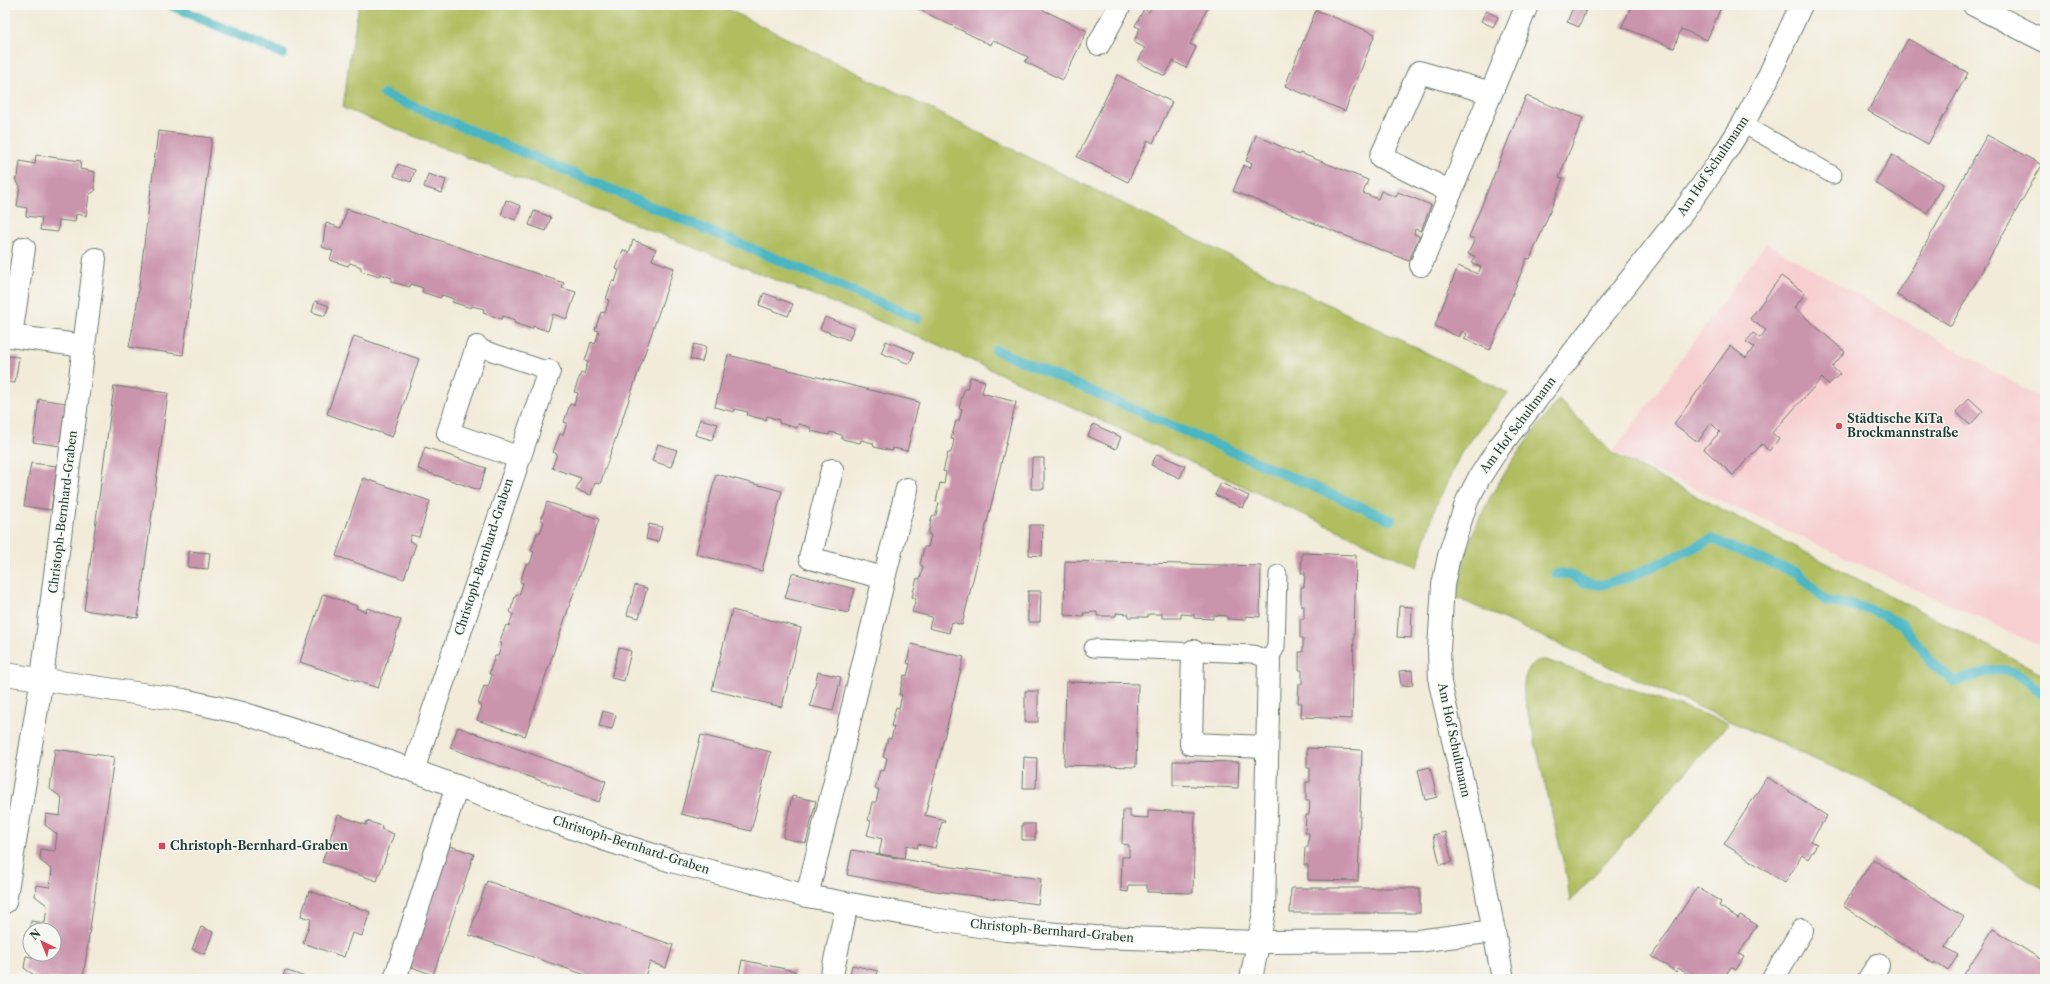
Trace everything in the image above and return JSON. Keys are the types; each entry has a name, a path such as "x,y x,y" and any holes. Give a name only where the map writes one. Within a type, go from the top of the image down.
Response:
{"street":[{"path":"1099,44 1120,5"},
{"path":"1421,265 1527,5"},
{"name":"Am Hof Schultmann","path":"1503,979 1440,683 1440,616 1443,585 1454,538 1467,501 1479,478 1497,450 1683,212 1743,124 1767,80 1800,5"},
{"path":"1974,5 2045,41"},
{"path":"1451,192 1381,157 1418,72 1491,93"},
{"path":"24,248 11,336 84,346"},
{"name":"Christoph-Bernhard-Graben","path":"5,902 42,678 95,259"},
{"path":"477,347 448,433 518,457"},
{"name":"Christoph-Bernhard-Graben","path":"413,770 518,457 549,371"},
{"path":"832,470 810,558 884,578"},
{"path":"807,896 907,489"},
{"path":"1193,652 1191,744 1266,747"},
{"path":"1251,979 1264,913 1266,747 1269,660"},
{"name":"Christoph-Bernhard-Graben","path":"5,674 42,678 183,700 242,713 334,742 603,839 675,862 807,896 933,919 1014,930 1095,937 1259,942 1418,941 1494,931"},
{"path":"395,979 457,786"},
{"path":"831,979 847,904"},
{"path":"1773,979 1802,930"}],"lane":[{"path":"1743,124 1832,175"},
{"path":"477,347 549,371"},
{"path":"1093,648 1253,654 1269,660 1276,647 1278,574"}],"shaded area":[{"name":"Städtische KiTa Brockmannstraße","path":"1766,243 2045,400 2045,648 1613,452"}],"green space":[{"path":"359,5 719,5 1508,393 1461,453 1435,508 1417,567 934,343 343,108"},
{"path":"1559,399 1612,453 2045,675 2045,890 1901,798 1457,598 1464,558 1481,514 1504,474 1530,436"},
{"path":"1541,660 1546,660 1729,723 1570,902 1567,877 1524,695 1526,674 1531,666"}],"building":[{"path":"910,5 1033,5 1087,31 1063,80 1025,62 1028,57 993,40 991,45"},
{"path":"1152,5 1209,5 1190,44 1196,47 1186,68 1173,61 1165,76 1138,62 1145,48 1134,42 1140,28 1135,26 1144,9 1149,12"},
{"path":"1574,5 1588,5 1579,27 1567,22"},
{"path":"1621,5 1722,5 1707,40 1681,29 1674,48 1622,27 1630,9"},
{"path":"1316,10 1375,34 1345,111 1285,86"},
{"path":"1486,11 1498,17 1493,27 1481,21"},
{"path":"1908,39 1968,73 1928,144 1868,111"},
{"path":"1117,75 1172,102 1153,143 1148,140 1128,182 1077,157"},
{"path":"1526,96 1583,118 1559,177 1563,178 1547,219 1530,259 1527,258 1490,350 1464,339 1467,334 1462,331 1459,337 1435,326 1458,266 1478,274 1481,267 1472,263 1475,256 1468,254 1475,239 1469,237"},
{"path":"158,131 212,138 183,355 129,347 136,311"},
{"path":"1256,135 1299,155 1300,153 1368,180 1363,193 1378,199 1381,191 1396,197 1398,192 1431,205 1421,231 1415,229 1414,234 1419,236 1409,261 1233,191 1244,165 1250,168 1252,163 1246,161"},
{"path":"1987,135 2042,165 1951,326 1897,295"},
{"path":"36,155 81,161 80,169 95,172 94,187 96,190 89,195 86,216 76,214 75,222 59,220 58,232 40,230 42,218 26,216 27,208 17,206 20,186 15,179 18,177 20,161 35,164"},
{"path":"1892,155 1943,184 1927,213 1875,183"},
{"path":"398,164 415,170 411,182 394,176"},
{"path":"428,174 446,180 442,193 424,187"},
{"path":"506,200 521,206 516,220 501,215"},
{"path":"347,209 564,283 562,288 576,292 567,319 553,314 548,331 533,326 532,329 514,323 515,320 503,316 502,319 483,313 484,309 472,306 471,308 452,302 454,299 442,295 440,298 422,292 423,288 411,284 410,287 392,282 392,278 380,274 379,277 361,271 361,267 350,263 348,266 330,260 333,251 322,247 326,223 341,228"},
{"path":"534,211 551,217 546,231 529,225"},
{"path":"633,240 656,249 652,260 674,268 600,484 595,483 591,495 576,490 581,478 552,468 557,454 553,452 560,434 563,435 567,423 564,422 570,404 574,405 578,393 574,392 581,373 584,374 588,362 585,361 591,342 595,344 599,331 595,330 601,312 605,313 609,300 606,299 612,281 615,282 619,270 616,269 623,250 629,253"},
{"path":"1781,276 1805,293 1795,308 1845,352 1832,367 1840,374 1828,385 1822,378 1772,433 1779,439 1769,451 1762,444 1733,475 1704,449 1720,432 1711,423 1698,442 1674,424 1730,346 1746,358 1754,347 1746,342 1753,333 1760,338 1766,330 1750,319"},
{"path":"764,293 793,304 788,316 759,305"},
{"path":"315,301 329,306 325,316 312,312"},
{"path":"825,317 854,328 849,340 820,329"},
{"path":"354,336 419,359 392,437 327,414"},
{"path":"886,341 914,352 910,364 881,353"},
{"path":"694,344 706,347 702,362 690,359"},
{"path":"728,355 919,402 907,451 893,448 892,451 874,447 873,443 861,440 860,443 842,439 842,435 830,432 829,435 811,431 810,427 798,424 797,428 779,423 779,420 767,416 766,420 747,415 748,412 735,409 734,412 715,407"},
{"path":"5,356 19,357 15,383 8,382 6,396"},
{"path":"970,377 985,381 982,393 1016,402 962,625 952,622 949,633 929,628 932,617 912,612 916,598 912,597 917,578 920,579 923,566 920,565 924,547 928,547 931,535 928,534 932,516 936,515 939,503 936,502 940,483 944,484 946,472 943,471 948,453 951,453 954,440 951,439 956,421 959,421 962,409 959,408 964,389 967,389"},
{"path":"114,386 168,393 138,618 84,610"},
{"path":"1969,398 1983,411 1970,425 1956,412"},
{"path":"39,399 66,403 60,446 33,442"},
{"path":"5,419 8,419 6,435 5,435"},
{"path":"700,419 718,424 712,440 695,435"},
{"path":"1093,424 1121,437 1116,449 1088,436"},
{"path":"658,444 677,450 671,467 652,461"},
{"path":"425,447 486,468 479,490 418,469"},
{"path":"1157,454 1185,466 1180,478 1151,465"},
{"path":"1032,458 1044,458 1044,489 1031,489"},
{"path":"31,463 57,466 51,510 24,506"},
{"path":"716,474 782,491 762,571 696,554"},
{"path":"363,478 430,501 419,537 411,535 409,541 416,544 404,579 336,556"},
{"path":"1221,483 1249,496 1243,508 1215,495"},
{"path":"547,502 599,519 525,736 477,720 482,706 478,704 484,686 488,687 492,675 489,674 495,656 498,656 502,644 499,643 506,625 509,626 513,614 510,612 516,594 519,595 523,583 520,582 526,564 530,564 534,552 531,551 537,533 540,533 544,522 541,520"},
{"path":"649,524 662,527 658,542 646,539"},
{"path":"1030,525 1043,525 1042,556 1029,555"},
{"path":"189,551 210,553 208,569 188,567"},
{"path":"1302,553 1356,555 1352,719 1301,717 1302,703 1298,703 1299,684 1302,684 1302,670 1299,670 1299,652 1303,652 1303,638 1300,638 1300,619 1304,619 1304,606 1301,606 1301,587 1304,587 1305,573 1301,573"},
{"path":"1065,561 1261,566 1260,617 1246,616 1245,620 1227,619 1227,616 1213,615 1213,619 1194,618 1194,615 1181,614 1181,618 1162,618 1162,614 1148,614 1148,617 1129,617 1129,614 1116,613 1116,616 1097,616 1097,612 1083,613 1084,616 1064,615"},
{"path":"792,573 855,589 848,613 785,598"},
{"path":"635,585 647,588 639,618 627,615"},
{"path":"1028,591 1041,591 1040,622 1028,622"},
{"path":"323,594 357,606 356,608 366,612 367,608 401,620 378,688 300,662"},
{"path":"1399,606 1412,607 1411,638 1397,637"},
{"path":"732,610 801,628 782,707 712,690"},
{"path":"911,644 964,657 925,815 945,820 944,822 942,821 935,848 918,844 917,848 907,845 904,858 879,854 882,839 867,835 871,821 868,820 872,802 876,802 879,789 875,789 880,770 884,771 887,758 883,757 888,738 891,739 894,727 891,726 896,707 899,708 902,695 899,695 904,675 907,676 910,664 907,663"},
{"path":"619,648 631,651 624,681 611,678"},
{"path":"1412,670 1413,685 1401,686 1399,671"},
{"path":"818,672 841,677 833,711 810,706"},
{"path":"1066,682 1138,684 1136,767 1064,765"},
{"path":"1025,691 1038,691 1038,722 1025,722"},
{"path":"603,711 616,715 612,729 599,726"},
{"path":"458,727 606,781 599,802 450,748"},
{"path":"701,735 771,752 751,831 681,814"},
{"path":"1307,748 1362,750 1358,881 1308,880 1308,865 1304,865 1305,847 1308,847 1309,833 1305,833 1306,815 1309,815 1310,801 1306,801 1306,782 1310,782 1310,768 1307,768"},
{"path":"55,749 114,757 83,979 37,979 37,977 24,968 25,962 62,962 62,922 45,922 47,905 35,896 36,885 50,887 52,870 40,860 41,849 55,851 57,834 45,825 46,814 60,816 62,798 50,789"},
{"path":"1024,757 1037,758 1036,788 1023,788"},
{"path":"1173,761 1239,762 1238,788 1173,785"},
{"path":"1430,767 1437,797 1425,800 1418,770"},
{"path":"1767,777 1827,816 1811,841 1817,844 1808,859 1802,855 1785,883 1724,844"},
{"path":"792,796 816,801 806,843 783,838"},
{"path":"1123,810 1130,810 1130,817 1148,818 1148,810 1195,812 1193,893 1147,892 1147,885 1129,885 1128,892 1121,891 1122,857 1129,857 1129,845 1122,844"},
{"path":"338,815 366,825 367,821 382,826 381,829 394,834 377,881 322,862"},
{"path":"1022,824 1035,824 1035,840 1022,840"},
{"path":"1445,832 1452,862 1440,865 1433,835"},
{"path":"450,846 474,854 433,975 409,966"},
{"path":"852,850 937,865 1041,879 1038,904 936,891 847,875"},
{"path":"1873,859 1964,917 1945,947 1958,955 1948,971 1935,962 1934,964 1843,906"},
{"path":"487,881 673,945 666,968 650,962 644,979 597,979 469,935"},
{"path":"1697,887 1721,902 1719,906 1738,918 1740,915 1757,925 1739,954 1744,957 1736,970 1731,967 1723,979 1695,979 1678,968 1676,972 1652,956"},
{"path":"1291,888 1420,888 1420,913 1290,913"},
{"path":"309,891 370,912 362,936 352,933 344,957 303,943 311,919 301,916"},
{"path":"201,927 213,932 205,954 192,949"},
{"path":"1993,929 2045,962 2045,979 1961,979"},
{"path":"742,960 795,971 793,979 738,979"},
{"path":"852,965 878,971 876,979 849,979"},
{"path":"285,970 311,979 282,979"}],"waterway":[{"path":"170,5 283,54"},
{"path":"384,94 917,318"},
{"path":"996,350 1391,520"},
{"path":"1556,574 1570,574 1582,582 1600,585 1630,577 1712,539 1798,573 1826,601 1869,609 1902,624 1932,663 1955,682 1989,671 2010,671 2024,678 2045,697"}],"place":[{"name":"Städtische KiTa Brockmannstraße","path":"1839,426"},
{"name":"Christoph-Bernhard-Graben","path":"162,846"}]}
